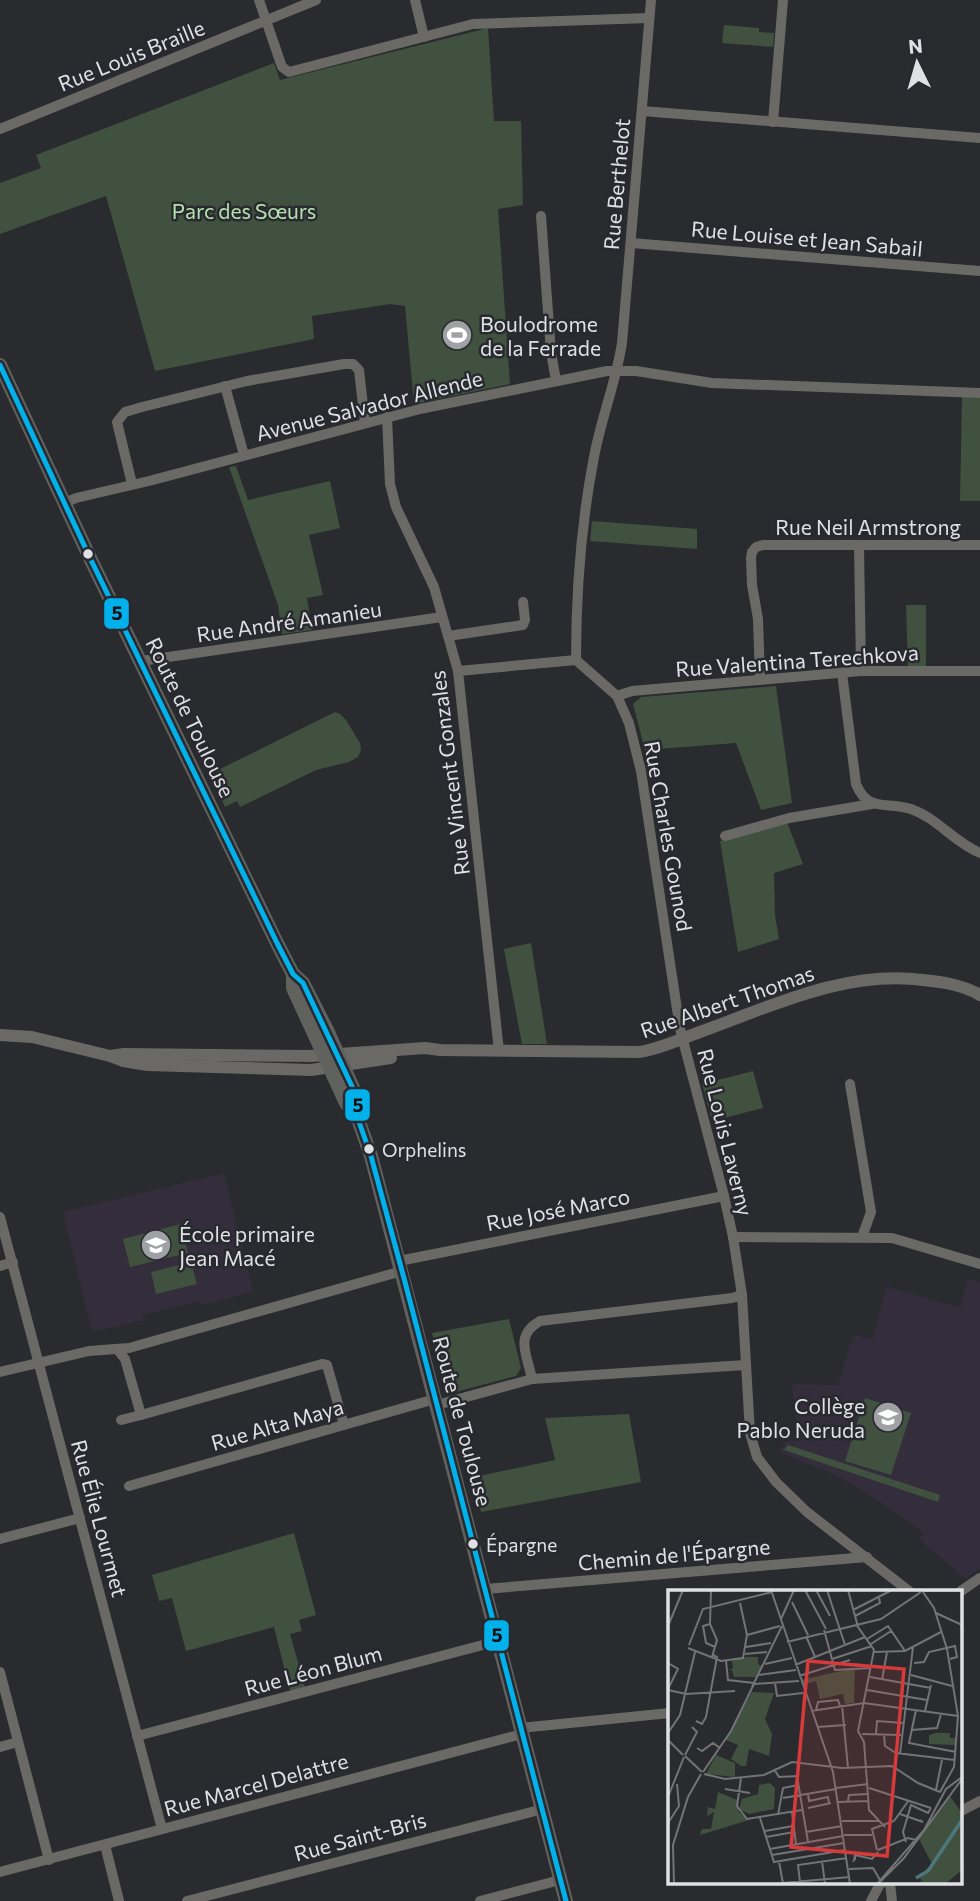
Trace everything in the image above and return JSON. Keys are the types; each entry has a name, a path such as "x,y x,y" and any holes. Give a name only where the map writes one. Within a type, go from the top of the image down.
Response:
{"main road":[{"name":"Route de Toulouse","path":"0,365 293,974 303,983 334,1061 358,1099 357,1116 371,1156 401,1266 566,1901"}],"street":[{"path":"259,0 282,67 289,72 473,24 649,18"},
{"name":"Rue Louis Braille","path":"0,130 316,0"},
{"path":"415,0 425,37"},
{"name":"Rue Berthelot","path":"618,371 651,0"},
{"path":"773,122 783,0"},
{"path":"642,111 980,138"},
{"path":"541,216 551,353 556,380"},
{"name":"Rue Louise et Jean Sabail","path":"631,243 980,271"},
{"path":"132,484 117,427 118,418 122,414 225,386 344,363 353,364 359,370 365,423"},
{"path":"458,671 576,660 584,510 594,454 618,371"},
{"name":"Avenue Salvador Allende","path":"65,503 387,417 556,380 618,371 712,383 980,393"},
{"path":"225,386 244,456"},
{"name":"Rue Vincent Gonzales","path":"387,417 390,484 396,507 429,574 458,671 499,1051"},
{"path":"859,545 861,671"},
{"name":"Rue Neil Armstrong","path":"760,680 758,618 752,585 752,552 756,547 980,545"},
{"path":"448,636 523,625 523,602"},
{"name":"Rue André Amanieu","path":"141,662 442,617"},
{"name":"Rue Charles Gounod","path":"576,660 617,696 629,723 641,771 682,1038"},
{"name":"Rue Valentina Terechkova","path":"617,696 632,691 861,671 980,671"},
{"path":"842,673 856,784 861,796 872,804"},
{"path":"725,836 789,818 872,804 908,808 923,814 963,846 980,853"},
{"name":"Rue Albert Thomas","path":"0,1035 32,1037 110,1056 124,1054 334,1061 440,1050 639,1052 789,998 869,979 904,977 928,980 951,984 980,995"},
{"name":"Rue Louis Laverny","path":"682,1038 733,1237 892,1238 980,1264"},
{"path":"850,1084 871,1212 862,1237"},
{"name":"Rue José Marco","path":"0,1372 89,1351 129,1348 401,1266 724,1196"},
{"name":"Rue Élie Lourmet","path":"0,1217 162,1829"},
{"path":"733,1237 742,1295 750,1433 757,1457 764,1469 807,1512 908,1590"},
{"path":"0,1266 13,1262"},
{"path":"532,1379 523,1338 528,1328 540,1321 742,1295"},
{"path":"117,1349 125,1359 141,1415"},
{"path":"121,1420 322,1364 327,1365 344,1425"},
{"name":"Rue Alta Maya","path":"129,1486 344,1425 532,1379 745,1365"},
{"path":"0,1539 80,1518"},
{"name":"Chemin de l'Épargne","path":"485,1589 867,1557"},
{"path":"962,1590 977,1581 980,1595"},
{"name":"Rue Léon Blum","path":"137,1736 498,1641"},
{"path":"0,1672 49,1860"},
{"name":"Rue Marcel Delattre","path":"0,1872 521,1731 668,1713"},
{"path":"0,1747 18,1742"},
{"path":"962,1810 980,1801"},
{"name":"Rue Saint-Bris","path":"187,1901 543,1808"},
{"path":"105,1845 119,1901"},
{"path":"480,1901 560,1880"},
{"path":"871,1901 882,1884"}],"shaded area":[{"name":"École primaire Jean Macé","path":"224,1173 253,1292 202,1305 201,1301 143,1315 144,1320 92,1332 63,1212"},
{"name":"Collège Pablo Neruda","path":"968,1279 980,1282 980,1567 966,1579 919,1539 924,1533 882,1503 841,1478 779,1452 786,1441 798,1440 792,1384 838,1385 853,1335 873,1339 886,1286 960,1308"}],"green space":[{"path":"724,25 759,28 759,32 774,33 773,47 722,43"},
{"name":"Parc des Sœurs","path":"488,28 494,121 521,121 523,205 498,209 510,384 414,404 405,306 390,304 312,316 314,339 155,371 106,196 0,234 0,183 41,168 36,155 274,63 280,80"},
{"path":"962,397 980,398 980,501 960,501"},
{"path":"236,466 248,500 330,481 340,528 309,535 323,595 307,598 312,630 282,634 278,605 229,467"},
{"path":"592,521 697,529 697,549 590,541"},
{"path":"906,605 926,605 926,666 908,666"},
{"path":"776,686 792,803 761,810 736,743 645,750 633,704 641,697"},
{"path":"335,712 346,720 360,743 358,757 349,762 316,770 240,807 237,801 225,807 210,774"},
{"path":"787,822 803,864 774,873 775,915 779,939 738,952 720,841"},
{"path":"531,943 547,1044 522,1044 504,949"},
{"path":"753,1071 763,1108 712,1121 702,1084"},
{"path":"181,1224 188,1253 130,1267 123,1239"},
{"path":"191,1262 197,1284 156,1294 151,1272"},
{"path":"509,1319 521,1368 516,1376 448,1394 432,1333"},
{"path":"865,1398 911,1413 891,1475 845,1461"},
{"path":"629,1414 641,1482 481,1512 473,1482 479,1476 555,1460 545,1418"},
{"path":"788,1445 940,1495 938,1502 784,1450"},
{"path":"294,1533 316,1615 299,1620 302,1631 290,1634 305,1687 290,1691 274,1627 186,1651 172,1598 159,1601 152,1575"}],"transit line":[{"name":"5","path":"0,365 91,560 277,943 293,974 303,983 358,1099 357,1116 371,1156 405,1282 566,1901"}],"place":[{"name":"Boulodrome de la Ferrade","path":"457,335"},
{"name":"Orphelins","path":"369,1149"},
{"name":"École primaire Jean Macé","path":"156,1245"},
{"name":"Collège Pablo Neruda","path":"888,1417"},
{"name":"Épargne","path":"473,1544"}]}
